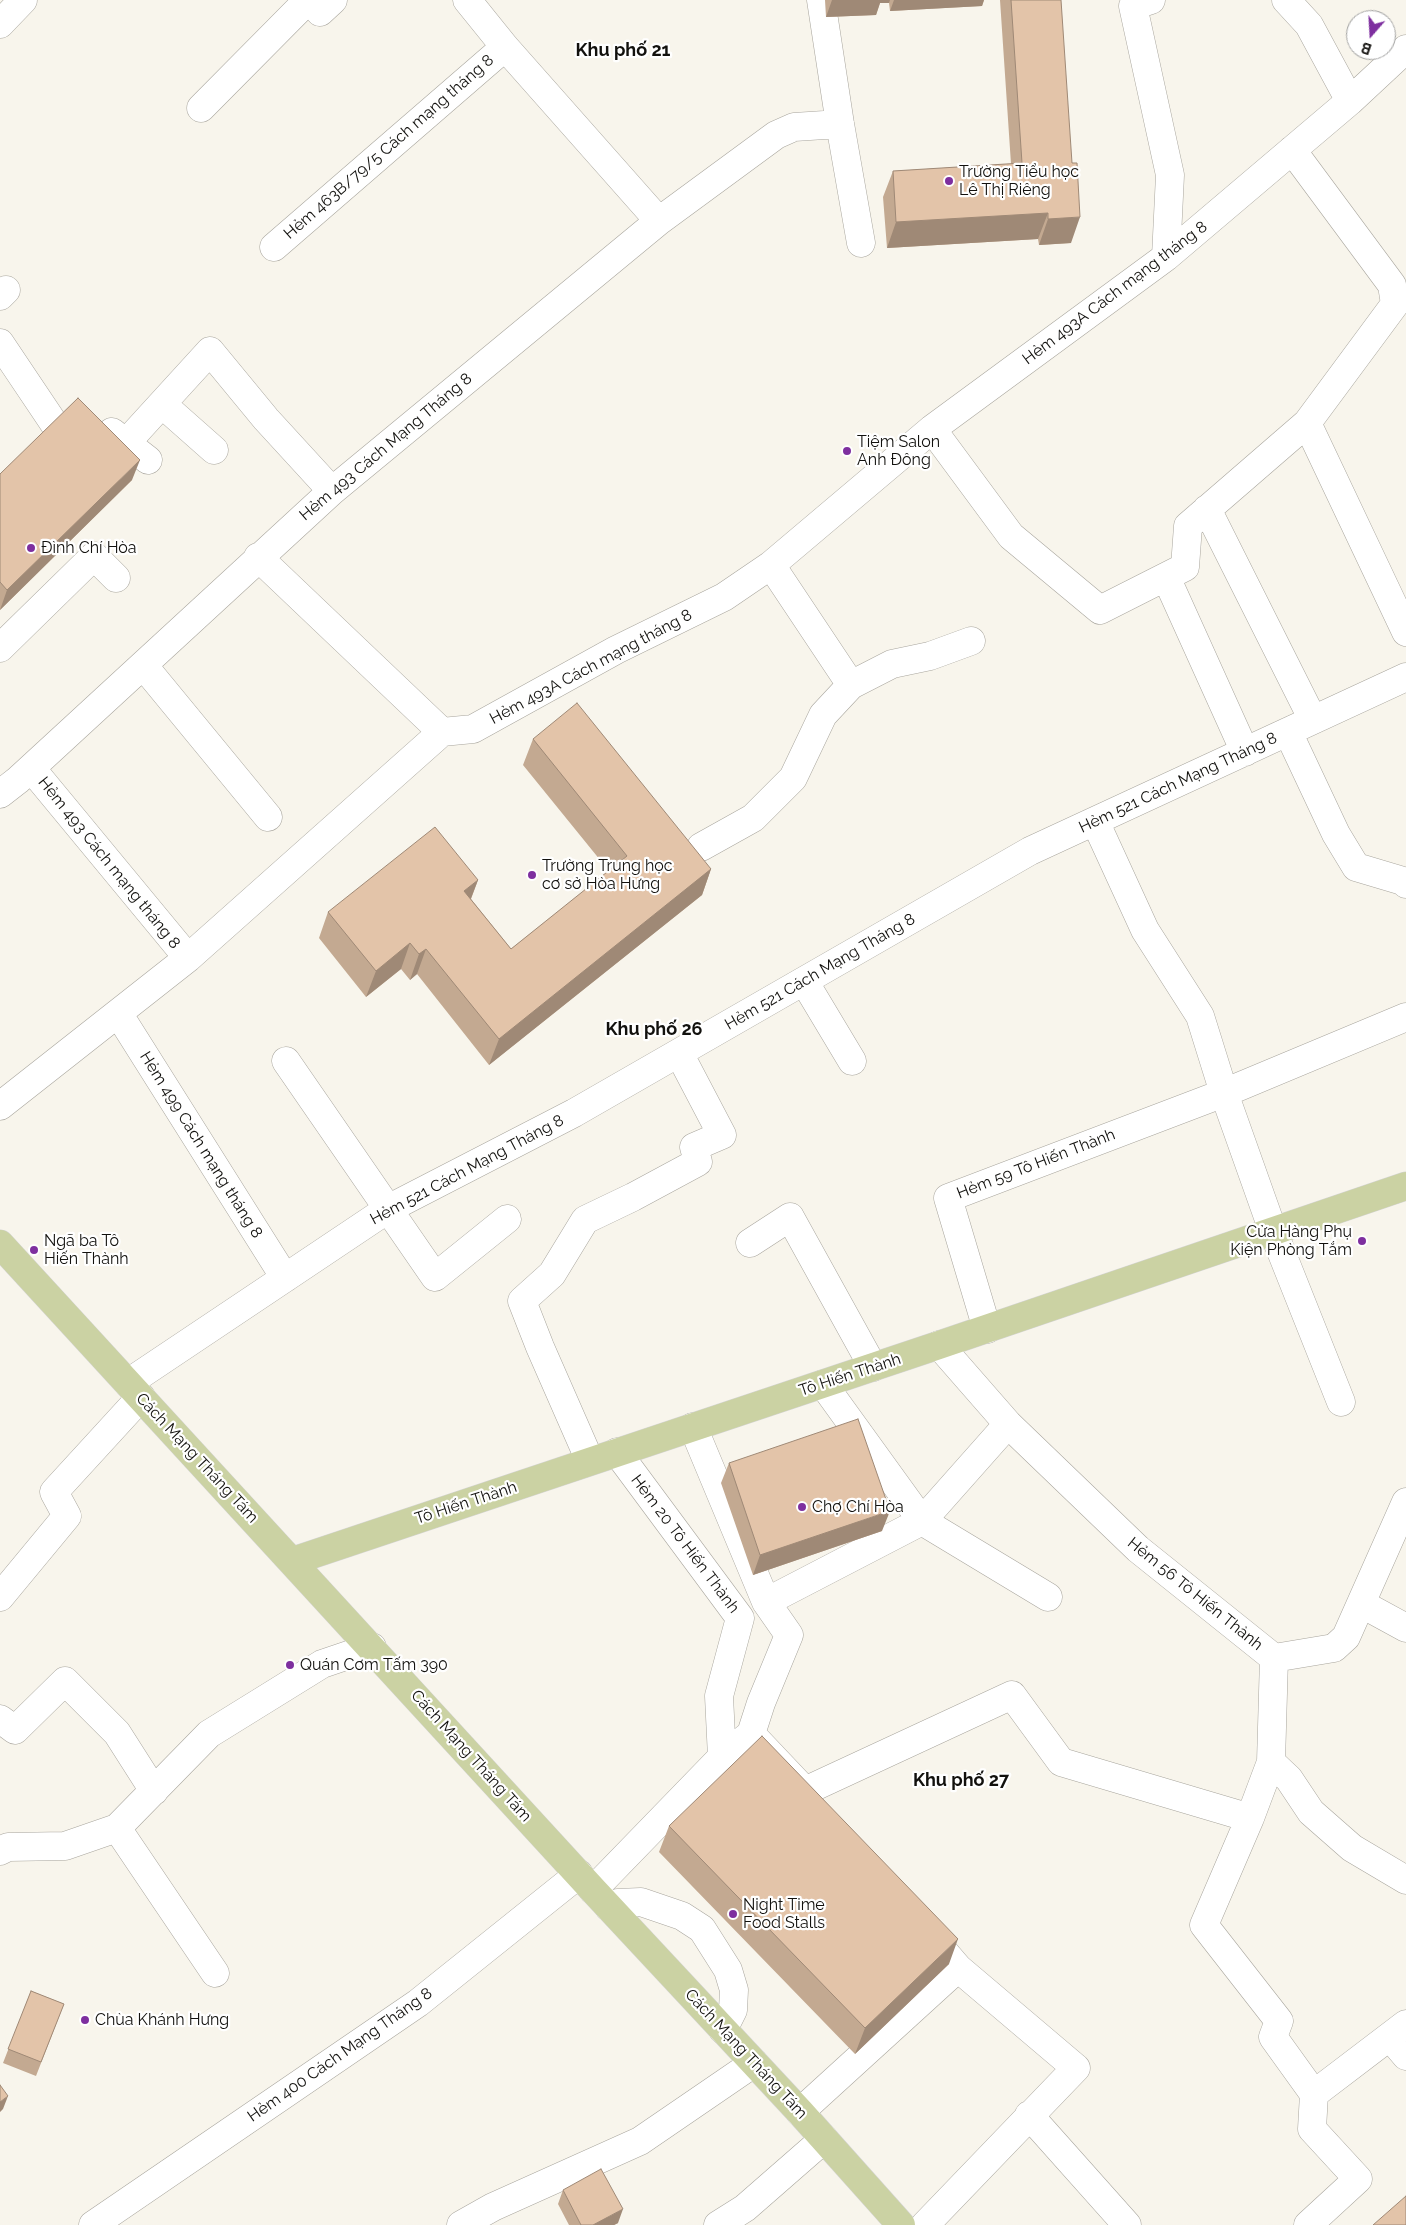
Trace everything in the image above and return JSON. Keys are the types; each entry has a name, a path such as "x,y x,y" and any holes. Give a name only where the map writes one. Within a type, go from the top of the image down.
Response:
{"main road":[{"name":"Tô Hiến Thành","path":"293,1561 987,1329 1406,1186"},
{"name":"Cách Mạng Tháng Tám","path":"0,1244 372,1647 593,1890 800,2112 901,2225"}],"street":[{"path":"0,24 23,0"},
{"path":"201,108 308,0 320,12 333,0"},
{"path":"467,0 505,47 659,221"},
{"path":"821,0 861,243"},
{"path":"1151,0 1132,6 1170,176 1166,257"},
{"path":"1286,0 1309,25 1350,101"},
{"name":"Hẻm 463B/79/5 Cách mạng tháng 8","path":"274,247 505,47"},
{"name":"Hẻm 493A Cách mạng tháng 8","path":"442,732 474,729 616,650 724,597 771,565 932,429 1166,257 1350,101 1406,49"},
{"name":"Hẻm 493 Cách Mạng Tháng 8","path":"0,794 31,768 258,557 332,491 659,221 776,135 794,127 840,124"},
{"path":"932,429 1011,536 1100,610 1185,567 1188,526 1307,423 1400,315 1392,285 1292,150"},
{"path":"0,343 57,428"},
{"path":"126,443 210,351 266,418 332,491"},
{"path":"162,404 214,450"},
{"path":"36,449 73,412 99,421 148,460"},
{"path":"1307,423 1406,632"},
{"path":"1207,509 1313,720"},
{"path":"0,648 94,556 116,578"},
{"path":"0,1106 188,958 442,732 258,557"},
{"path":"771,565 851,685"},
{"path":"1166,576 1245,752"},
{"path":"701,847 753,818 792,778 823,715 851,685 892,664 930,656 971,641"},
{"path":"143,664 268,817"},
{"name":"Hẻm 521 Cách Mạng Tháng 8","path":"0,1597 67,1516 54,1492 135,1390 285,1278 388,1209 574,1113 1030,851 1406,677"},
{"path":"1288,732 1336,834 1356,867 1403,881 1406,884"},
{"name":"Hẻm 493 Cách mạng tháng 8","path":"31,768 188,958"},
{"path":"1095,821 1145,930 1200,1016 1224,1093 1274,1231 1341,1402"},
{"path":"804,982 852,1061"},
{"name":"Hẻm 499 Cách mạng tháng 8","path":"118,1013 285,1278"},
{"path":"1224,1093 1406,1017"},
{"path":"590,1462 522,1301 552,1274 585,1220 698,1162 694,1147 722,1135 679,1053"},
{"path":"286,1061 435,1277 507,1219"},
{"name":"Hẻm 59 Tô Hiến Thành","path":"987,1329 948,1198 1224,1093"},
{"path":"750,1243 790,1217 873,1367"},
{"name":"Hẻm 56 Tô Hiến Thành","path":"939,1345 1008,1424 1138,1549 1274,1658 1271,1762 1250,1818 1204,1925 1279,2021 1273,2037 1314,2094"},
{"path":"823,1384 922,1521 1048,1596"},
{"path":"766,1602 922,1521 1008,1424"},
{"path":"693,1427 766,1602 789,1635 761,1703 751,1734 805,1790 824,1813"},
{"name":"Hẻm 20 Tô Hiến Thành","path":"617,1452 740,1618 719,1696 722,1757"},
{"path":"1274,1658 1334,1648 1346,1637 1406,1502"},
{"path":"1362,1604 1406,1628"},
{"path":"0,1851 8,1847 65,1846 117,1828 209,1734 322,1664 372,1647"},
{"path":"8,1725 65,1681 117,1733 154,1791"},
{"path":"805,1790 1012,1695 1061,1762 1250,1818"},
{"name":"Hẻm 400 Cách Mạng Tháng 8","path":"93,2225 418,2003 593,1890 722,1757 751,1734"},
{"path":"1271,1762 1288,1779 1311,1812 1352,1848 1406,1880"},
{"path":"117,1828 215,1973"},
{"path":"593,1890 618,1903 641,1902 682,1916 702,1929 728,1970 734,1990 732,2010 723,2030"},
{"path":"913,1916 958,1968 1076,2068 1029,2115 926,2225"},
{"path":"800,2112 958,1968"},
{"path":"1308,2225 1358,2179 1312,2129 1314,2094 1401,2039"},
{"path":"461,2225 493,2207 640,2141 754,2064"},
{"path":"1029,2115 1127,2225"},
{"path":"718,2225 745,2208 824,2139"}],"building":[{"path":"1011,0 1061,0 1072,163 1077,163 1080,217 1048,219 1048,213 896,222 893,171 1022,163"},
{"name":"Đình Chí Hòa","path":"78,398 140,460 7,590 0,582 0,474"},
{"path":"577,703 711,869 499,1039 426,949 419,954 410,943 376,971 328,912 435,827 478,880 464,891 511,949 627,856 533,739"},
{"name":"Chợ Chí Hòa","path":"858,1419 890,1511 760,1555 729,1463"},
{"path":"762,1736 958,1939 865,2028 669,1826"},
{"path":"31,1991 64,2004 41,2062 8,2049"},
{"path":"0,2085 8,2096 0,2102"},
{"path":"601,2169 623,2209 593,2225 581,2225 563,2190"},
{"path":"1406,2196 1406,2225 1373,2225"}],"place":[{"name":"Trường Tiểu học Lê Thị Riêng","path":"949,181"},
{"name":"Tiệm Salon Anh Đông","path":"847,451"},
{"name":"Đình Chí Hòa","path":"31,548"},
{"name":"Trường Trung học cơ sở Hòa Hưng","path":"532,875"},
{"name":"Cửa Hàng Phụ Kiện Phòng Tắm","path":"1362,1241"},
{"name":"Ngã ba Tô Hiến Thành","path":"34,1250"},
{"name":"Chợ Chí Hòa","path":"802,1507"},
{"name":"Quán Cơm Tấm 390","path":"290,1665"},
{"name":"Night Time Food Stalls","path":"733,1914"},
{"name":"Chùa Khánh Hưng","path":"85,2020"}],"district":[{"name":"Khu phố 21","path":"623,51"},
{"name":"Khu phố 26","path":"654,1030"},
{"name":"Khu phố 27","path":"961,1781"}]}
